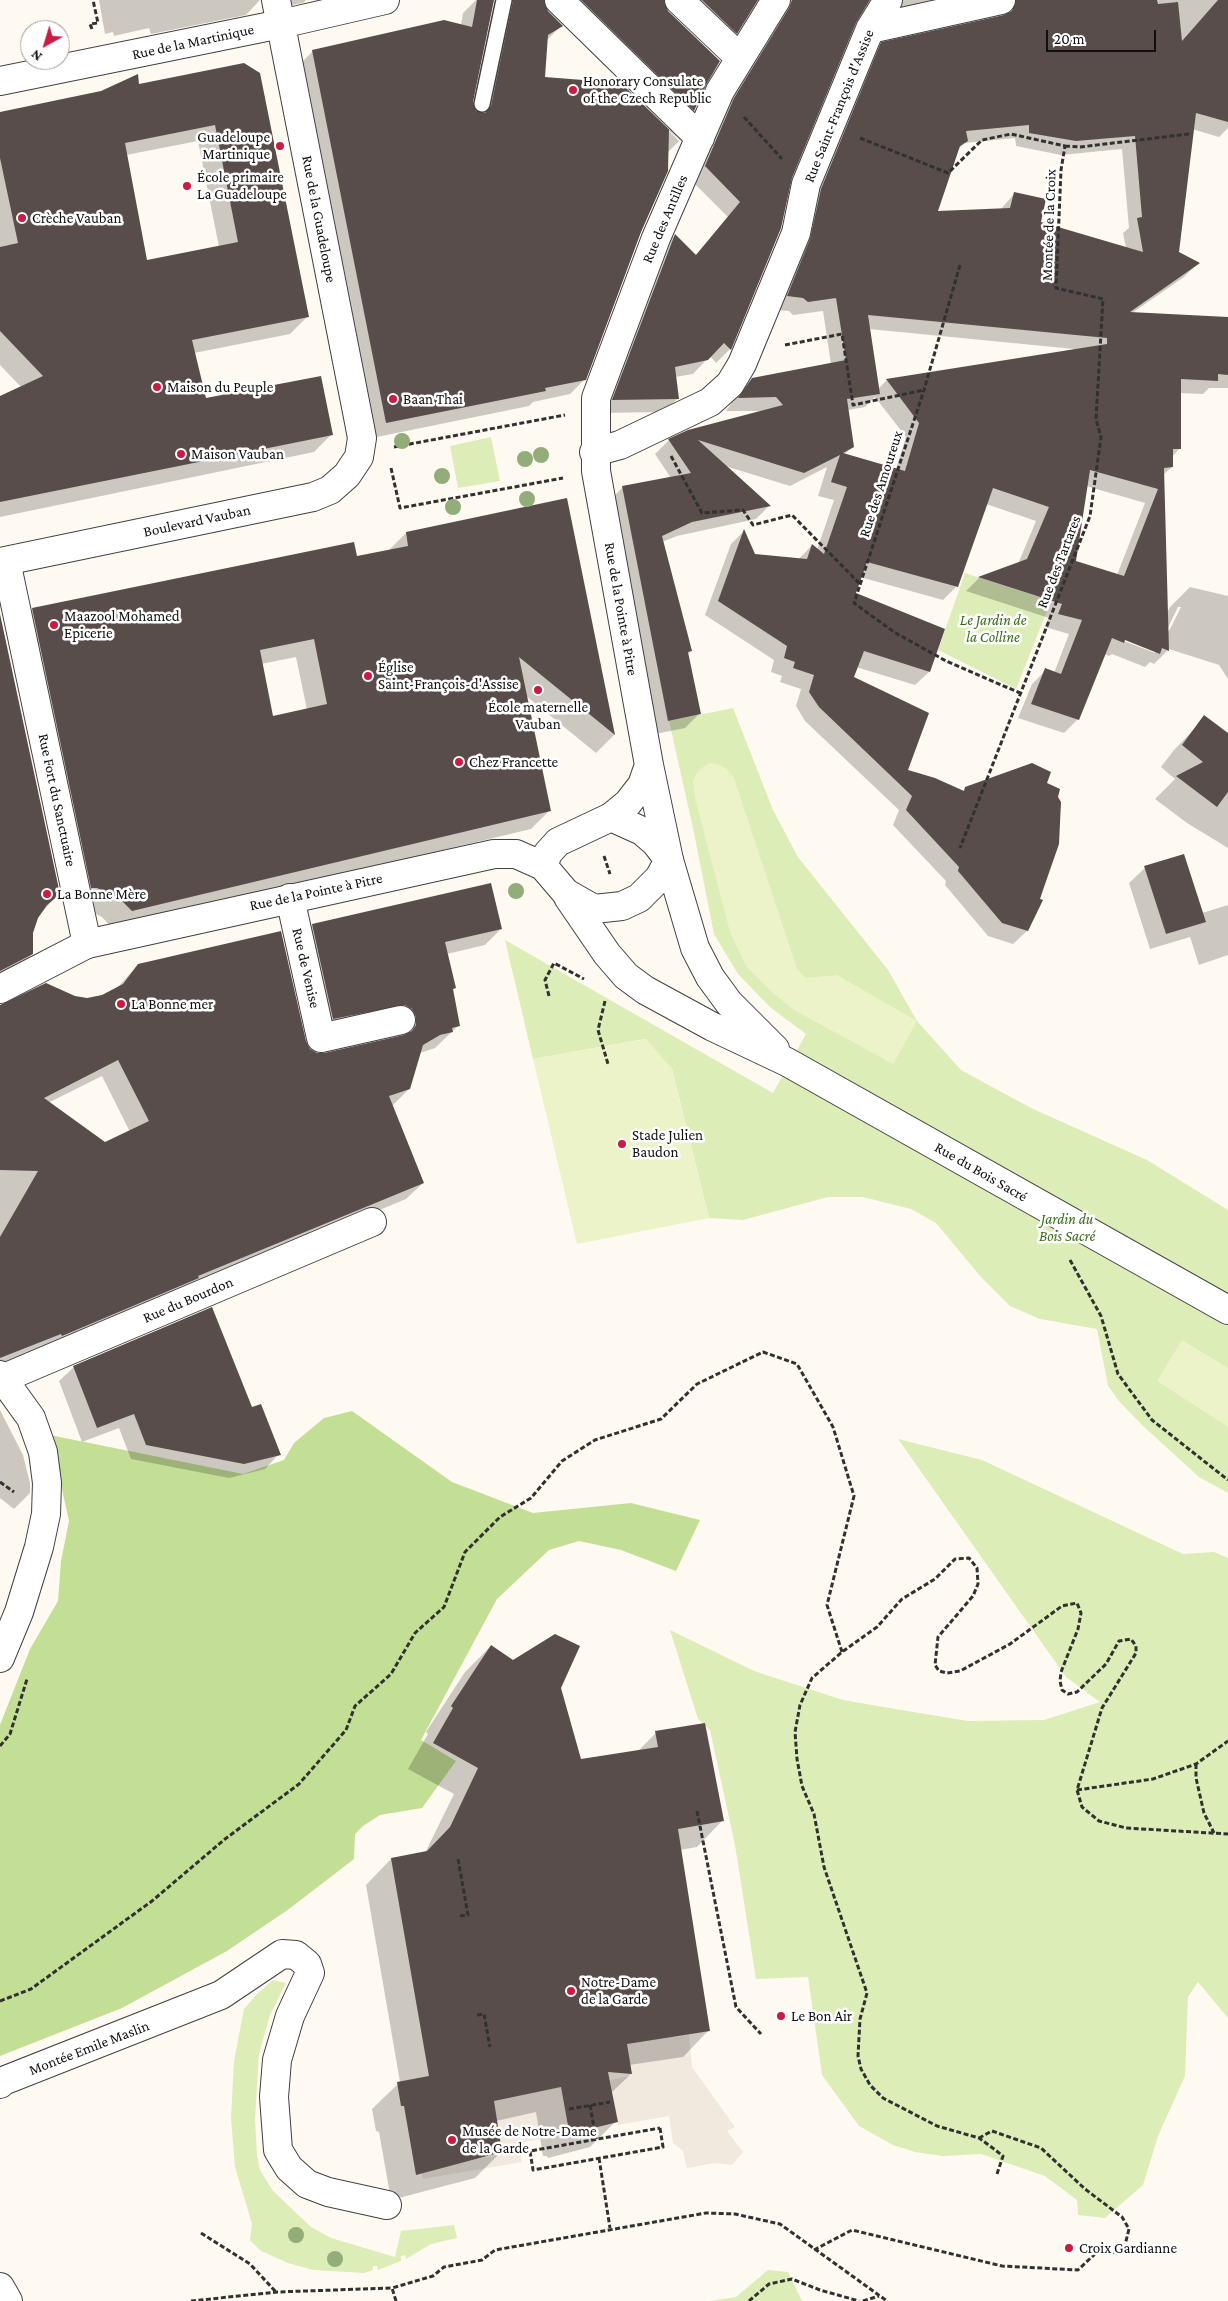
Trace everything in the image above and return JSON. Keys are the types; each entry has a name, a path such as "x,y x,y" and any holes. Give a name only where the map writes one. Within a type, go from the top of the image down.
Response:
{"street":[{"name":"Rue de la Martinique","path":"0,82 279,12 385,0"},
{"path":"559,0 700,138"},
{"path":"679,0 740,58"},
{"name":"Rue des Antilles","path":"594,452 596,398 656,238 720,91 776,0"},
{"name":"Rue Saint-François d'Assise","path":"594,452 620,445 710,402 730,384 742,364 796,233 806,184 870,28 888,0"},
{"path":"870,28 1001,0"},
{"name":"Rue de la Guadeloupe","path":"279,12 374,443"},
{"name":"Boulevard Vauban","path":"3,561 313,497 330,490 347,475 359,457 374,443"},
{"name":"Rue de la Pointe à Pitre","path":"87,944 494,854 516,854 543,866 566,893 594,909 622,906 639,898 659,878 669,860 649,765 594,452"},
{"name":"Rue Fort du Sanctuaire","path":"3,561 87,944"},
{"path":"543,866 548,853 558,842 592,824 611,817 628,803 642,785 649,765"},
{"name":"Rue du Bois Sacré","path":"611,817 642,831 655,842 669,860 695,948 710,977 729,1003 787,1062"},
{"name":"Rue du Bois Sacré","path":"566,893 608,954 626,976 645,990 713,1028 787,1062 1061,1218 1228,1310"},
{"name":"Rue de Venise","path":"290,898 322,1038 401,1020"},
{"path":"0,989 87,944"},
{"name":"Rue du Bourdon","path":"2,1376 372,1222"},
{"path":"1,1655 39,1547 46,1514 47,1483 43,1452 31,1418 2,1376"},
{"name":"Montée Emile Maslin","path":"0,2084 3,2081 178,2013 221,1994 282,1954 296,1955 307,1964 310,1973 290,2016 277,2060 274,2097 278,2150 289,2168 307,2184 328,2192 387,2205"},
{"path":"0,2287 8,2301"}],"lane":[{"path":"482,104 504,0"}],"path":[{"path":"740,113 786,163"},
{"path":"830,126 948,173 982,140 1011,134 1080,148 1189,134"},
{"name":"Montée de la Croix","path":"1064,146 1061,170 1056,288 1103,299"},
{"name":"Rue des Amoureux","path":"960,265 924,390 854,603 894,632 946,661 1020,693"},
{"name":"Rue des Tartares","path":"960,848 1090,516 1101,437 1096,419 1103,299"},
{"path":"781,346 842,334 853,405 924,390"},
{"path":"374,443 556,416"},
{"path":"666,448 702,512 743,510 753,525 792,515 860,584"},
{"path":"390,465 400,508 561,478"},
{"path":"549,996 545,980 554,963 585,980"},
{"path":"1061,1218 1070,1259 1101,1316 1118,1374 1152,1420 1228,1480"},
{"path":"0,2002 31,1988 152,1902 225,1839 299,1784 346,1730 355,1706 391,1674 415,1633 444,1607 465,1552 500,1517 531,1498 562,1461 595,1440 661,1419 697,1384 763,1352 797,1364 833,1427 854,1496 827,1605 842,1652"},
{"path":"997,2174 1002,2156 979,2138 936,2126 883,2098 870,2085 861,2069 858,2056 860,2019 867,1993 824,1866 814,1814 802,1786 795,1732 800,1705 812,1678 842,1652 877,1627 902,1598 935,1579 955,1559 969,1558 977,1568 978,1584 973,1596 938,1638 935,1665 939,1672 960,1671 1010,1644 1062,1606 1077,1603 1081,1612 1078,1629 1061,1672 1062,1690 1068,1694 1077,1692 1106,1664 1119,1642 1131,1639 1136,1646 1136,1653 1102,1708 1078,1790 1082,1807 1098,1821 1126,1828 1228,1834"},
{"path":"0,1746 10,1734 27,1679 1,1655"},
{"path":"1078,1790 1153,1779 1196,1764 1228,1741"},
{"path":"1196,1764 1196,1778 1204,1813 1214,1833"},
{"path":"697,1811 736,2007 760,2034"},
{"path":"458,1859 468,1915 460,1916"},
{"path":"478,2015 484,2014 490,2047"},
{"path":"569,2109 610,2102"},
{"path":"590,2105 596,2139"},
{"path":"660,2128 663,2147 599,2158 533,2170 530,2151 660,2128"},
{"path":"814,2250 852,2230 1002,2266 1078,2270 1097,2252 1123,2253 1129,2229 1122,2217 1084,2189 1041,2148 992,2131 979,2138"},
{"path":"599,2158 610,2228"},
{"path":"191,2301 277,2292 392,2288 433,2276 444,2267 482,2260 495,2250 706,2212 735,2214 780,2224 887,2301"},
{"path":"201,2233 250,2264 277,2292"},
{"path":"749,2301 769,2284 792,2279 820,2290 859,2301"},
{"path":"392,2288 396,2301"},
{"path":"863,2301 880,2296"}],"green space":[{"path":"491,437 500,481 458,488 450,446"},
{"name":"Le Jardin de la Colline","path":"965,573 1051,601 1016,689 938,650"},
{"name":"Jardin du Bois Sacré","path":"733,708 773,810 798,857 888,970 917,1021 961,1070 1031,1108 1147,1160 1228,1210 1228,1493 1199,1477 1142,1425 1119,1401 1108,1386 1097,1329 1040,1319 1010,1306 981,1277 936,1223 911,1209 863,1197 828,1197 743,1220 709,1218 672,1069 645,1039 533,1059 505,940 773,1093 806,1034 771,1008 738,974 714,934 669,721"},
{"path":"709,763 718,764 727,769 734,778 797,969 806,978 837,975 917,1021 893,1064 794,1010 774,994 746,966 730,932 695,798 693,781 699,770"},
{"name":"Stade Julien Baudon","path":"646,1039 672,1069 709,1218 577,1244 533,1059"},
{"path":"1182,1340 1228,1368 1228,1427 1157,1381"},
{"path":"352,1411 452,1482 533,1513 631,1503 700,1520 676,1571 621,1550 579,1541 549,1550 497,1599 421,1740 456,1761 422,1808 380,1815 363,1826 355,1834 354,1859 289,1909 227,1951 122,2008 0,2056 0,1725 30,1649 58,1601 61,1561 69,1521 50,1435 243,1474 284,1460 294,1443 324,1418"},
{"path":"898,1439 982,1460 1183,1554 1214,1552 1228,1558 1228,2018 1198,1982 1188,1997 1185,2076 1158,2136 1143,2185 1105,2218 1078,2215 1077,2200 1045,2176 981,2154 943,2156 915,2152 893,2145 859,2126 822,2075 808,1977 756,1979 735,1845 710,1730 698,1719 670,1630 754,1671 843,1700 901,1710 968,1721 1044,1720 1100,1702 1066,1677"},
{"path":"273,1980 286,1983 270,2015 259,2054 255,2119 257,2155 260,2170 273,2191 311,2227 331,2238 395,2257 401,2231 454,2225 457,2238 431,2244 406,2259 405,2255 401,2256 401,2261 378,2270 377,2266 373,2266 373,2270 364,2273 313,2270 288,2263 261,2251 250,2240 252,2224 235,2167 231,2118 234,2061 244,2009"},
{"path":"768,2270 788,2272 802,2301 710,2301 736,2297"}],"shaded area":[{"path":"403,1856 648,1885 674,2037 689,2035 692,2067 735,2127 727,2131 743,2152 732,2165 715,2163 687,2168 683,2151 673,2143 669,2116 618,2125 610,2080 630,2076 632,2074 630,2063 541,2091 561,2087 569,2123 567,2123 569,2134 518,2143 522,2162 423,2179 420,2168 502,2155 490,2084 429,2076 391,1858"}],"building":[{"path":"477,0 494,0 473,102 476,111 485,113 491,106 513,0 544,0 548,11 563,26 548,35 545,77 621,83 681,141 669,130 668,171 641,232 586,380 545,388 546,391 386,423 312,50 444,20 472,27"},
{"path":"581,0 664,0 668,11 720,61 694,111"},
{"path":"702,0 758,0 737,34"},
{"path":"792,0 870,0 856,23 792,178 781,228 731,350 724,343 708,360 675,367 679,399 612,400 675,234 696,255 740,202 705,166 734,98"},
{"path":"1016,0 1157,0 1158,4 1178,2 1182,41 1218,0 1228,0 1228,122 1196,113 1179,252 1200,263 1130,312 1228,317 1228,375 1218,374 1218,381 1181,379 1181,449 1173,449 1173,467 1164,468 1169,651 1162,648 1160,654 1125,640 1124,643 1112,638 1079,720 1031,704 1045,668 1061,674 1082,620 1058,614 1062,604 978,577 1027,559 1049,507 993,488 958,587 867,562 856,593 945,629 930,672 864,651 854,677 929,713 908,770 935,778 964,791 965,787 1032,763 1051,772 1047,783 1060,789 1058,797 1061,802 1059,844 1040,899 1043,900 1028,931 1002,923 958,871 959,867 906,810 912,796 819,707 809,692 814,675 793,668 795,662 784,658 787,646 718,601 744,529 755,554 807,559 812,544 824,554 847,487 831,482 840,455 804,473 698,440 771,506 692,522 662,536 692,651 688,652 701,714 668,721 622,486 691,473 668,439 688,430 783,405 776,397 738,398 752,378 846,360 836,298 808,302 803,298 787,296 810,239 821,189 881,42 1004,15 1012,11","holes":["1029,125 1029,133 1076,141 1135,136 1142,217 1137,218 1143,252 1041,222 1046,199 1014,192 1010,208 938,211 960,146 968,141 966,131","868,315 1107,338 1107,344 886,379 919,423 905,471 843,453 854,447 847,399 880,394","1090,470 1158,489 1124,576 1076,561"]},
{"path":"244,63 260,73 309,317 192,340 206,398 321,376 333,435 0,502 0,396 43,376 0,331 0,247 18,243 0,158 0,112 101,91 138,74 139,84","holes":["215,125 238,242 147,260 125,143"]},
{"path":"567,498 615,735 519,657 551,811 132,911 120,899 97,888 91,888 32,608 354,542 357,556 408,546 406,532","holes":["314,639 327,704 273,716 260,650"]},
{"path":"0,614 60,894 47,905 38,918 33,933 33,954 0,971"},
{"path":"1204,715 1228,733 1228,792 1217,807 1176,776 1203,762 1182,745"},
{"path":"1184,854 1206,922 1166,934 1144,866"},
{"path":"491,883 502,929 445,942 456,988 453,989 460,1026 452,1028 453,1032 440,1035 423,1045 410,1089 389,1096 424,1183 198,1276 199,1278 62,1336 61,1334 0,1358 0,1237 38,1171 0,1170 0,1005 46,983 75,996 87,998 102,995 123,984 138,964 281,931 306,1041 310,1049 317,1053 324,1053 404,1035 412,1031 416,1025 416,1017 412,1009 405,1005 333,1019 312,924","holes":["118,1060 149,1121 105,1142 44,1098"]},
{"path":"212,1307 252,1407 261,1404 281,1455 244,1464 146,1445 134,1414 97,1428 73,1366"},
{"path":"555,1634 580,1646 561,1688 581,1759 658,1747 655,1731 705,1723 724,1821 678,1829 710,2031 627,2044 632,2074 608,2072 618,2122 573,2133 573,2130 569,2131 561,2087 494,2101 502,2152 416,2175 404,2106 401,2106 397,2082 429,2076 391,1858 427,1851 450,1827 478,1768 433,1743 453,1708 451,1706 491,1645 513,1660"}],"place":[{"name":"Honorary Consulate of the Czech Republic","path":"573,90"},
{"name":"Guadeloupe Martinique","path":"280,146"},
{"name":"École primaire La Guadeloupe","path":"187,186"},
{"name":"Crèche Vauban","path":"22,218"},
{"name":"Maison du Peuple","path":"157,387"},
{"name":"Baan Thai","path":"393,399"},
{"name":"Maison Vauban","path":"181,454"},
{"name":"Maazool Mohamed Epicerie","path":"54,625"},
{"name":"Église Saint-François-d'Assise","path":"368,676"},
{"name":"École maternelle Vauban","path":"538,690"},
{"name":"Chez Francette","path":"459,762"},
{"name":"La Bonne Mère","path":"47,894"},
{"name":"La Bonne mer","path":"121,1004"},
{"name":"Stade Julien Baudon","path":"622,1144"},
{"name":"Notre-Dame de la Garde","path":"571,1991"},
{"name":"Le Bon Air","path":"781,2016"},
{"name":"Musée de Notre-Dame de la Garde","path":"452,2140"},
{"name":"Croix Gardianne","path":"1069,2248"}]}
